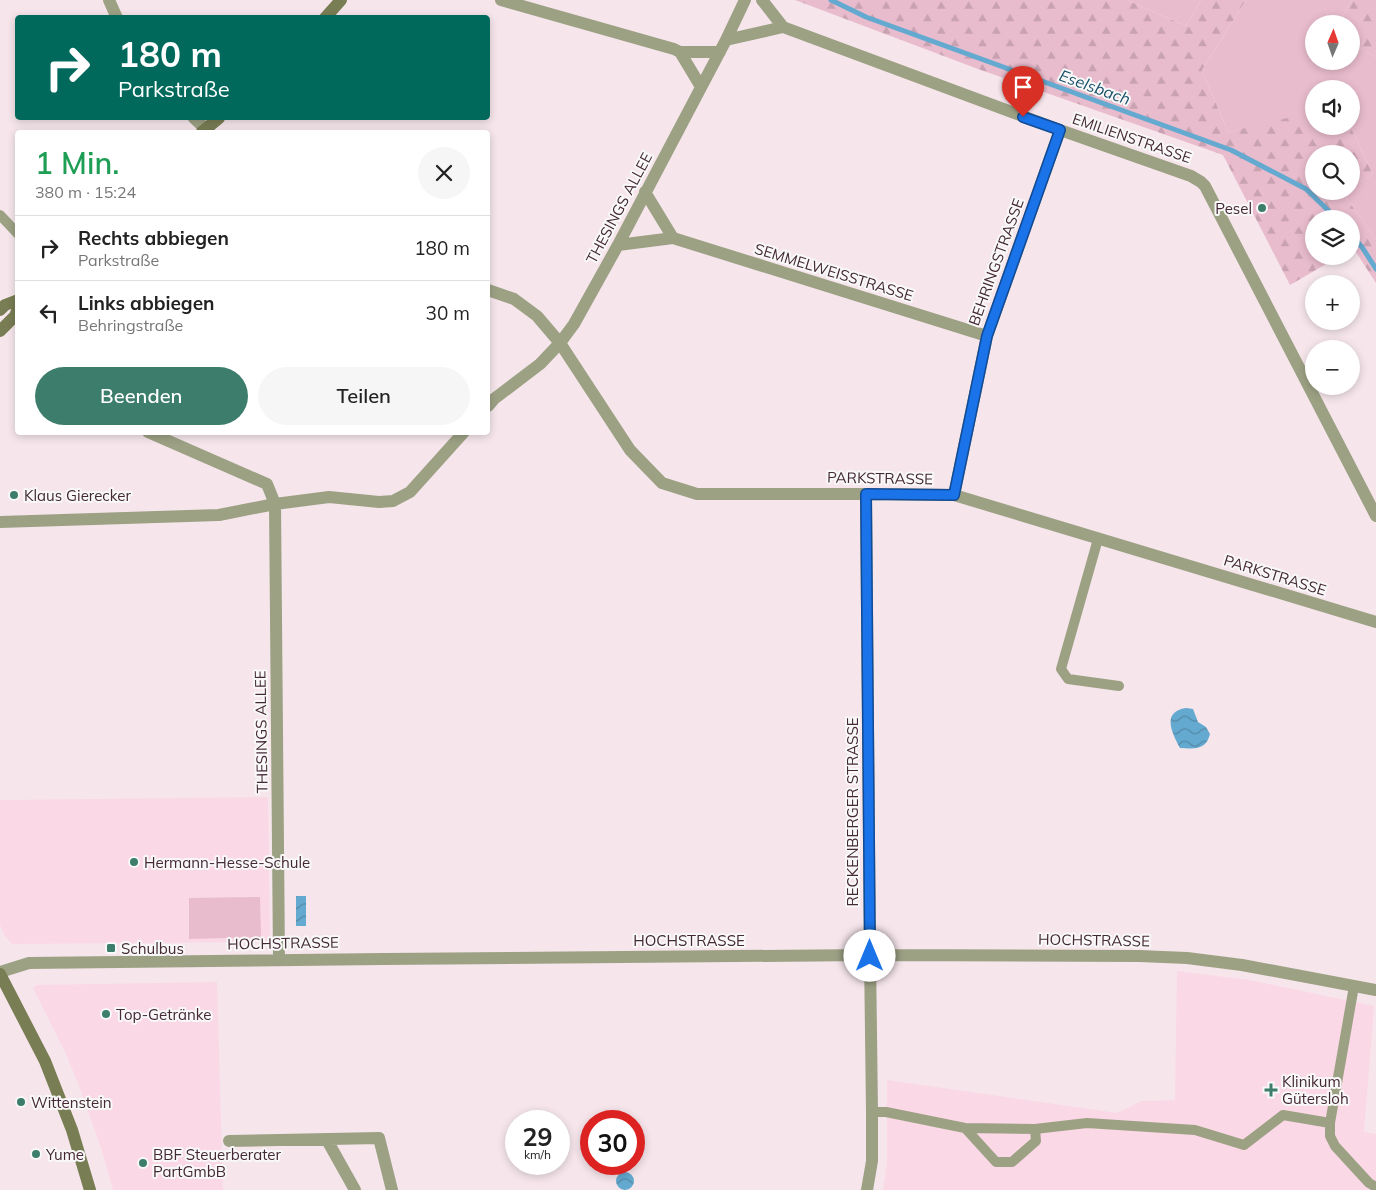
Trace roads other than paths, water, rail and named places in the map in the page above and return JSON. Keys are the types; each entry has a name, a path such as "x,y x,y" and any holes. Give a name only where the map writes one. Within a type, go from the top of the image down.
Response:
{"main road":[{"path":"328,15 341,0"},
{"path":"207,130 217,120"},
{"path":"0,310 5,305 15,301"},
{"path":"0,331 15,316"},
{"path":"0,973 45,1062 72,1130 91,1189"}],"street":[{"path":"109,0 116,15"},
{"path":"501,0 674,49 680,52 701,87"},
{"name":"THESINGS ALLEE","path":"490,404 540,364 560,343 574,324 618,245 746,0"},
{"path":"680,52 723,46 783,27 762,0"},
{"name":"EMILIENSTRASSE","path":"783,27 1060,130 1191,176 1201,182 1205,186 1376,516"},
{"path":"196,120 205,130"},
{"name":"BEHRINGSTRASSE","path":"954,495 987,336 1060,130"},
{"path":"646,192 672,238"},
{"name":"SEMMELWEISSTRASSE","path":"618,245 672,238 987,336"},
{"name":"PARKSTRASSE","path":"490,291 514,300 537,316 560,343 630,450 662,483 697,494 954,495 1098,540 1376,622"},
{"path":"155,435 266,484 275,504"},
{"path":"0,522 219,515 275,504 329,498 379,502 393,500 410,492 461,435"},
{"name":"RECKENBERGER STRASSE","path":"866,494 872,1112 872,1161 867,1190"},
{"name":"THESINGS ALLEE","path":"275,504 279,960"},
{"name":"HOCHSTRASSE","path":"0,973 29,963 870,956 1138,956 1242,965 1376,990"},
{"path":"229,1141 379,1138 392,1190"},
{"path":"327,1140 355,1190"}],"lane":[{"path":"0,215 15,231"},
{"path":"1098,540 1061,669 1068,679 1120,686"},
{"path":"1354,986 1330,1123 1330,1136 1335,1146 1376,1187"},
{"path":"872,1112 886,1112 965,1128 1035,1129 1087,1123 1195,1130 1244,1145 1283,1115 1330,1123"},
{"path":"965,1128 996,1162 1012,1162 1036,1141 1035,1129"}],"water":[{"path":"1193,709 1198,722 1206,727 1210,734 1203,746 1180,748 1174,736 1171,718 1178,710"},
{"path":"296,896 306,896 306,926 296,926"},
{"path":"617,1175 633,1175 634,1185 629,1190 621,1190 616,1185"}],"waterway":[{"name":"Eselsbach","path":"831,0 866,17 1231,150 1306,189 1328,210"},
{"name":"Eselsbach","path":"1360,245 1376,269"}],"place":[{"name":"Pesel","path":"1262,208"},
{"name":"Klaus Gierecker","path":"14,495"},
{"name":"Hermann-Hesse-Schule","path":"134,862"},
{"name":"Schulbus","path":"111,948"},
{"name":"Top-Getränke","path":"106,1014"},
{"name":"Klinikum Gütersloh","path":"1271,1090"},
{"name":"Wittenstein","path":"21,1102"},
{"name":"Yume","path":"36,1154"},
{"name":"BBF Steuerberater PartGmbB","path":"143,1163"}]}
